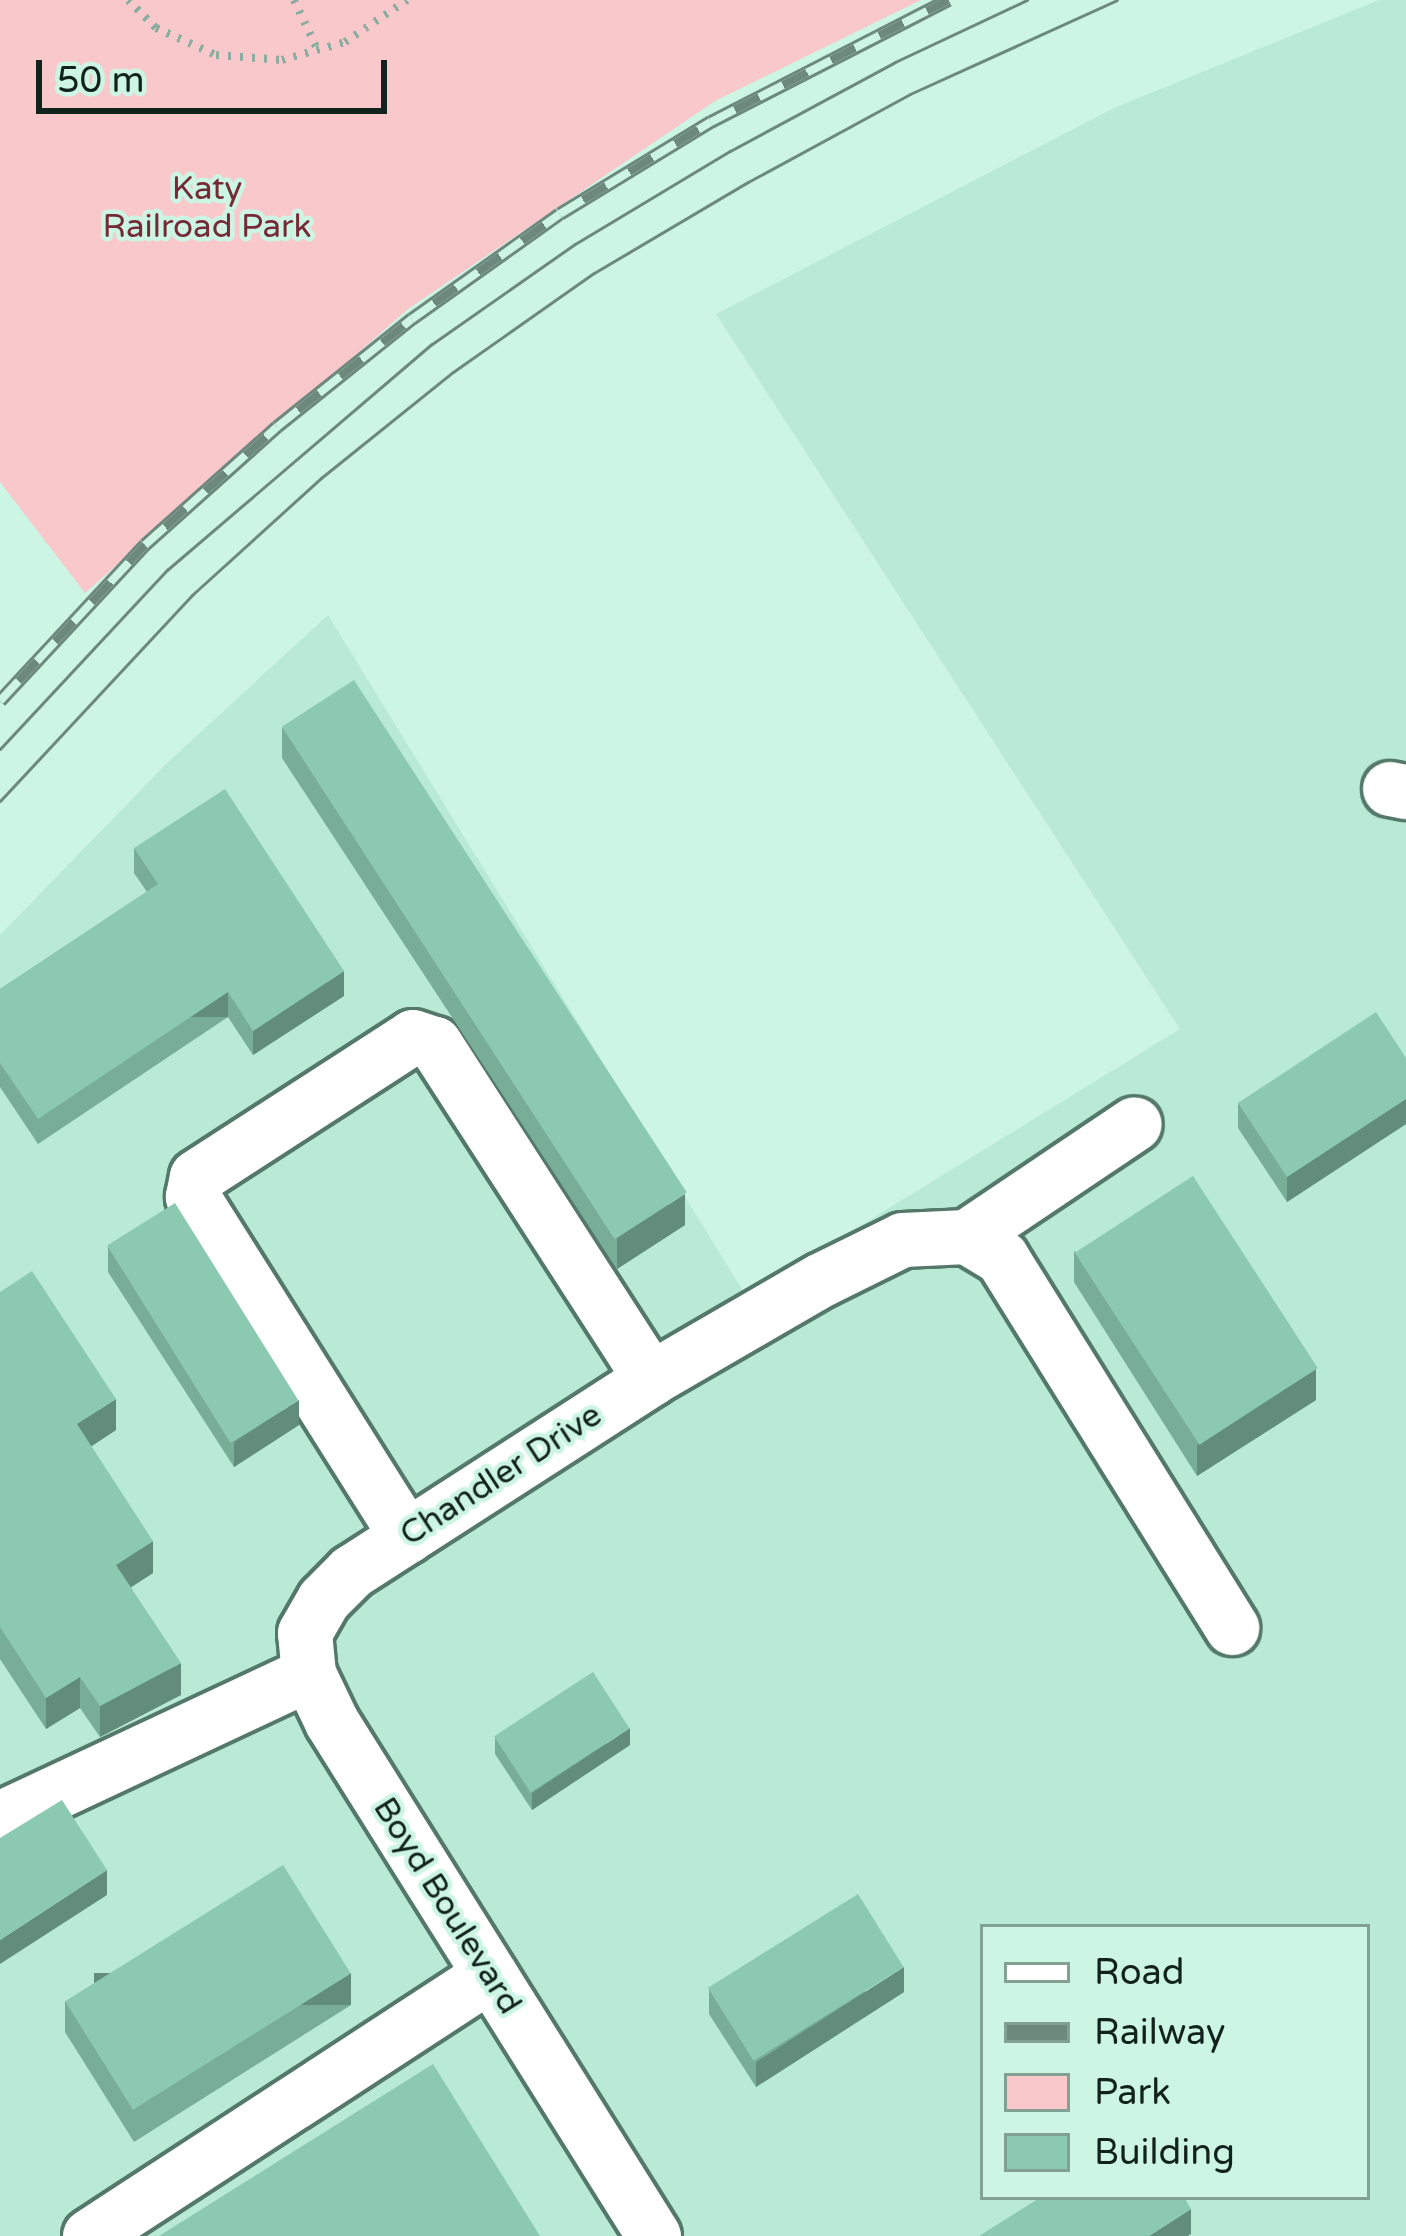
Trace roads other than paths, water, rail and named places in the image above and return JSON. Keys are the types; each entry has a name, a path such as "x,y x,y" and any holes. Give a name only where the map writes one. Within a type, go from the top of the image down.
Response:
{"street":[{"path":"407,1537 193,1197 197,1177 413,1037 435,1044 651,1378"},
{"path":"1135,1124 967,1237 1002,1258 1232,1628"},
{"name":"Chandler Drive","path":"309,1674 305,1633 324,1600 352,1572 651,1378 822,1280 903,1240 967,1237"},
{"path":"0,1819 309,1674"},
{"name":"Boyd Boulevard","path":"309,1674 332,1722 654,2236"},
{"path":"90,2236 490,1975"}],"tram line":[{"path":"0,749 167,570 432,344 575,244 730,151 895,62 1027,0"},
{"path":"0,801 192,595 321,478 453,372 594,273 748,182 910,94 1117,0"}],"railway":[{"path":"0,701 145,545 277,427 412,319 560,214 711,122 948,0"}],"park label":[{"name":"Katy Railroad Park","path":"207,208"}]}
